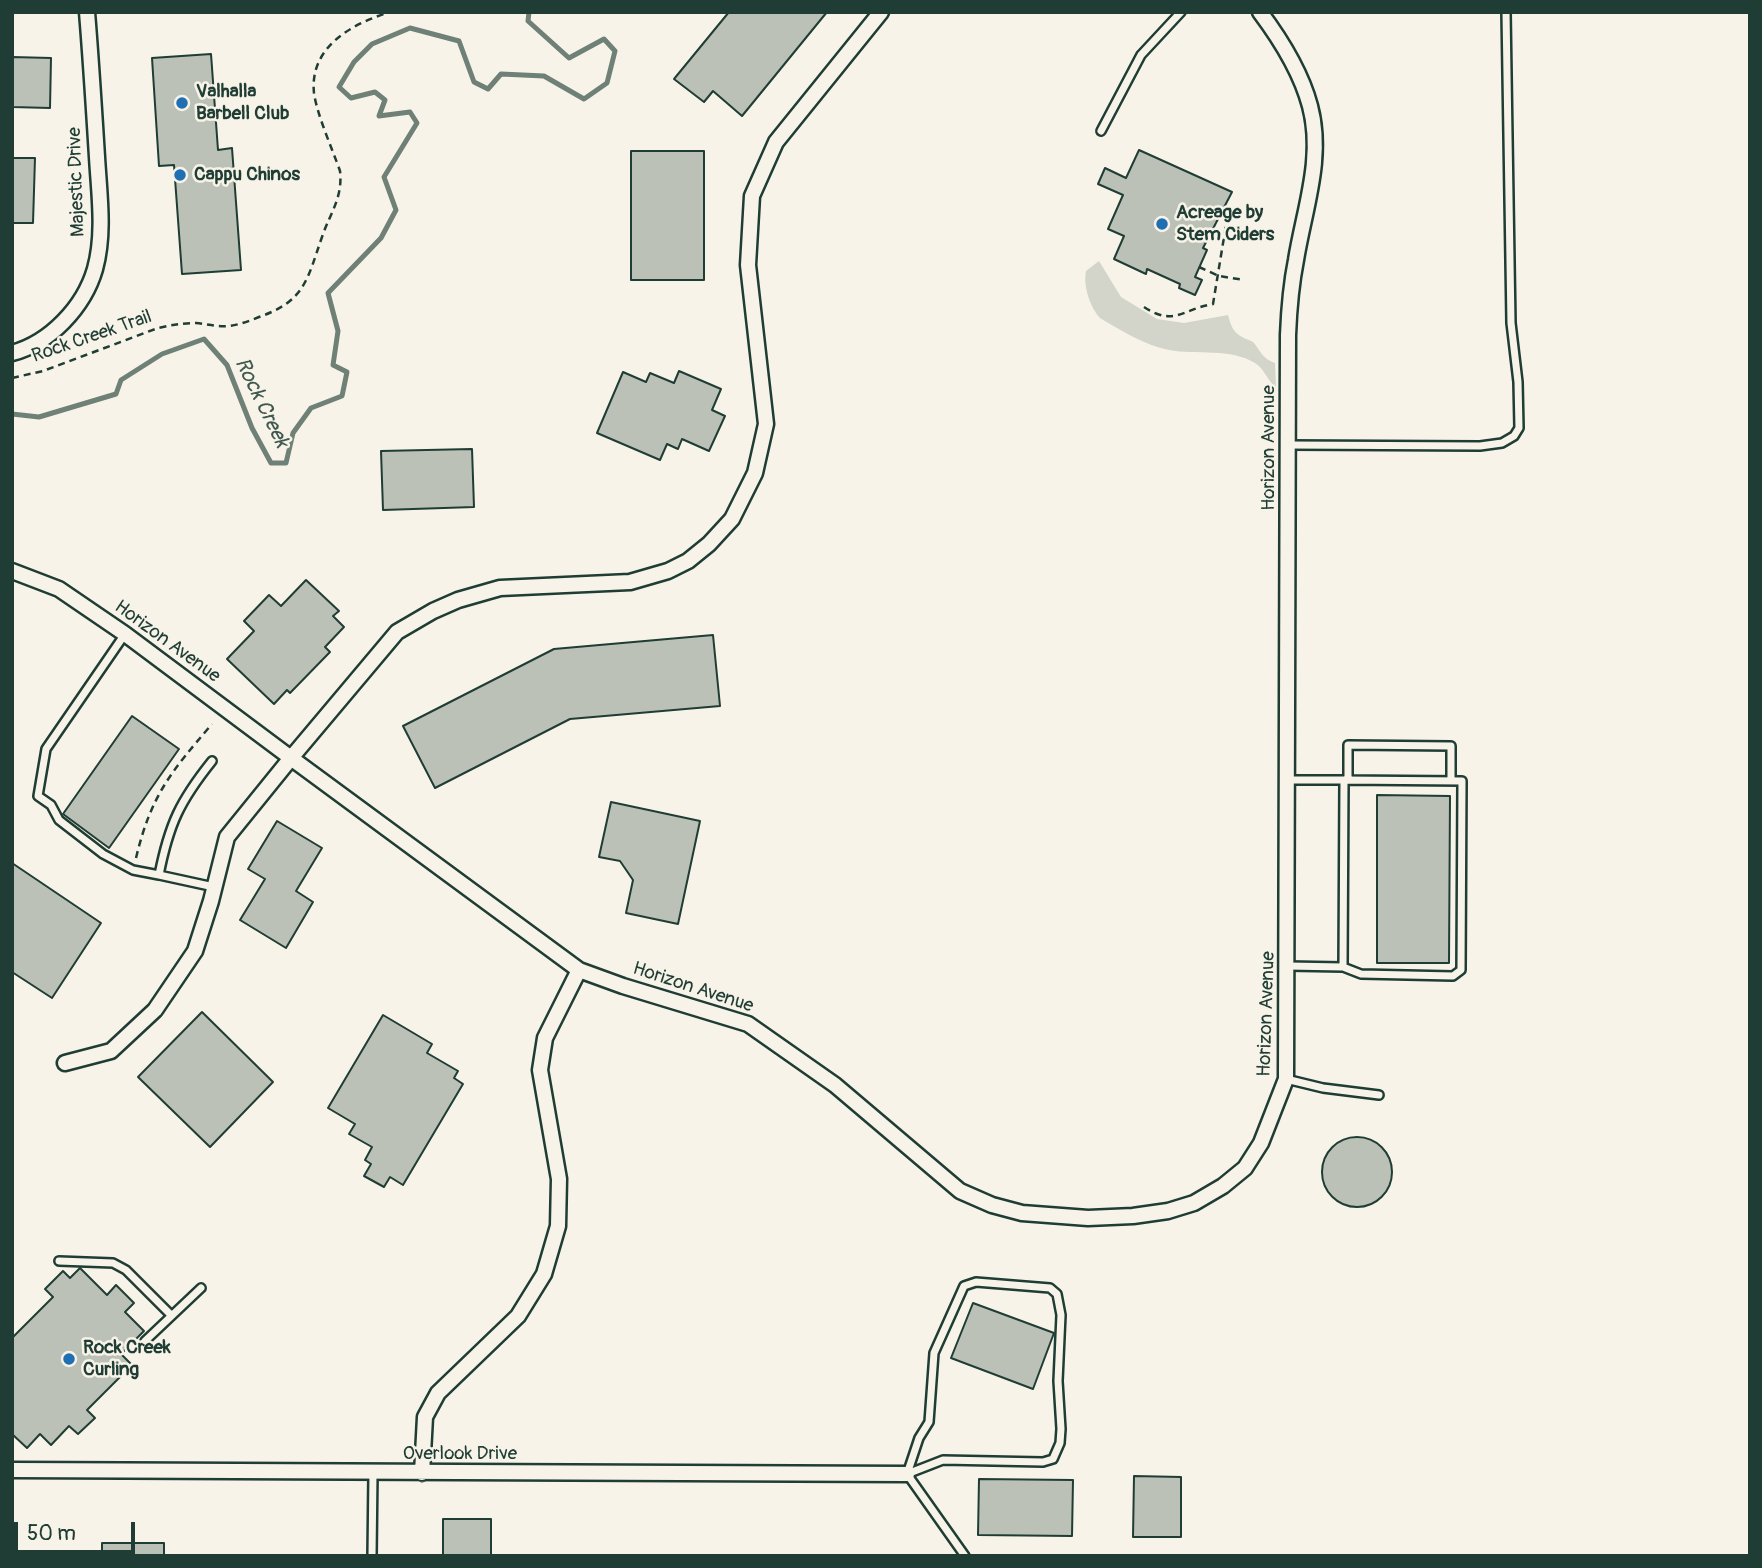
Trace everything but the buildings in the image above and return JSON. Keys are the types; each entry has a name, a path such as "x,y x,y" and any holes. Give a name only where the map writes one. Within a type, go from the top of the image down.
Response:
{"street":[{"name":"Majestic Drive","path":"12,353 27,349 46,338 68,316 84,294 97,259 101,222 87,12"},
{"path":"65,1063 111,1051 155,1010 195,951 227,837 397,632 458,600 500,587 629,582 659,574 688,561 709,544 732,519 755,473 766,424 748,265 752,196 776,142 881,12"},
{"name":"Horizon Avenue","path":"12,572 59,589 125,634 579,970 748,1024 835,1085 960,1191 992,1205 1021,1213 1088,1218 1133,1216 1168,1211 1194,1203 1223,1186 1245,1168 1261,1143 1286,1079 1290,303 1312,181 1314,134 1311,107 1300,78 1278,36 1260,12"},
{"path":"422,1473 425,1417 438,1393 518,1316 544,1274 558,1226 559,1179 540,1070 545,1038 579,970"},
{"name":"Overlook Drive","path":"12,1470 907,1474"}],"lane":[{"path":"1101,131 1142,55 1181,12"},
{"path":"1288,445 1480,446 1502,443 1514,436 1519,428 1518,382 1511,323 1506,12"},
{"path":"125,634 46,749 38,796 51,805 59,820 103,854 133,870 214,887"},
{"path":"1343,967 1348,745 1451,746 1451,781"},
{"path":"159,875 171,827 187,792 212,761"},
{"path":"1288,780 1462,781 1461,970 1453,976 1361,974 1343,967 1288,966"},
{"path":"1286,1079 1323,1088 1379,1096"},
{"path":"59,1261 113,1263 126,1270 171,1315"},
{"path":"976,1282 1050,1288 1057,1294 1061,1315 1058,1381 1061,1429 1060,1443 1053,1459 1043,1462 943,1460 907,1474 919,1438 929,1422 934,1353 964,1286 976,1282"},
{"path":"145,1341 201,1288"},
{"path":"372,1556 373,1473"},
{"path":"907,1474 965,1556"}],"path":[{"name":"Rock Creek Trail","path":"12,378 43,370 158,328 178,324 227,326 241,323 270,313 297,296 305,283 340,196 340,171 314,94 317,70 325,53 341,33 365,20 390,12"},
{"path":"1144,307 1162,317 1171,317 1213,304 1227,219"},
{"path":"1199,267 1219,276 1244,280"},
{"path":"136,858 143,826 156,796 167,777 212,724"}],"shaded area":[{"path":"1099,261 1121,297 1157,319 1184,323 1228,315 1235,331 1253,342 1265,357 1275,363 1276,387 1255,363 1246,358 1160,348 1133,337 1100,318 1088,296 1085,277 1086,271"}],"waterway":[{"name":"Rock Creek","path":"12,414 39,417 116,394 121,380 162,354 204,339 227,365 252,428 271,463 286,463 293,433 311,408 342,396 347,372 333,365 338,331 328,293 381,238 396,210 384,177 417,123 410,112 379,116 385,100 375,92 351,98 339,87 354,62 372,44 410,28 459,41 474,82 488,89 501,74 544,76 584,99 607,83 615,51 604,39 569,58 528,21 529,12"}],"place":[{"name":"Valhalla Barbell Club","path":"182,103"},
{"name":"Cappu Chinos","path":"180,175"},
{"name":"Acreage by Stem Ciders","path":"1162,224"},
{"name":"Rock Creek Curling","path":"69,1359"}]}
